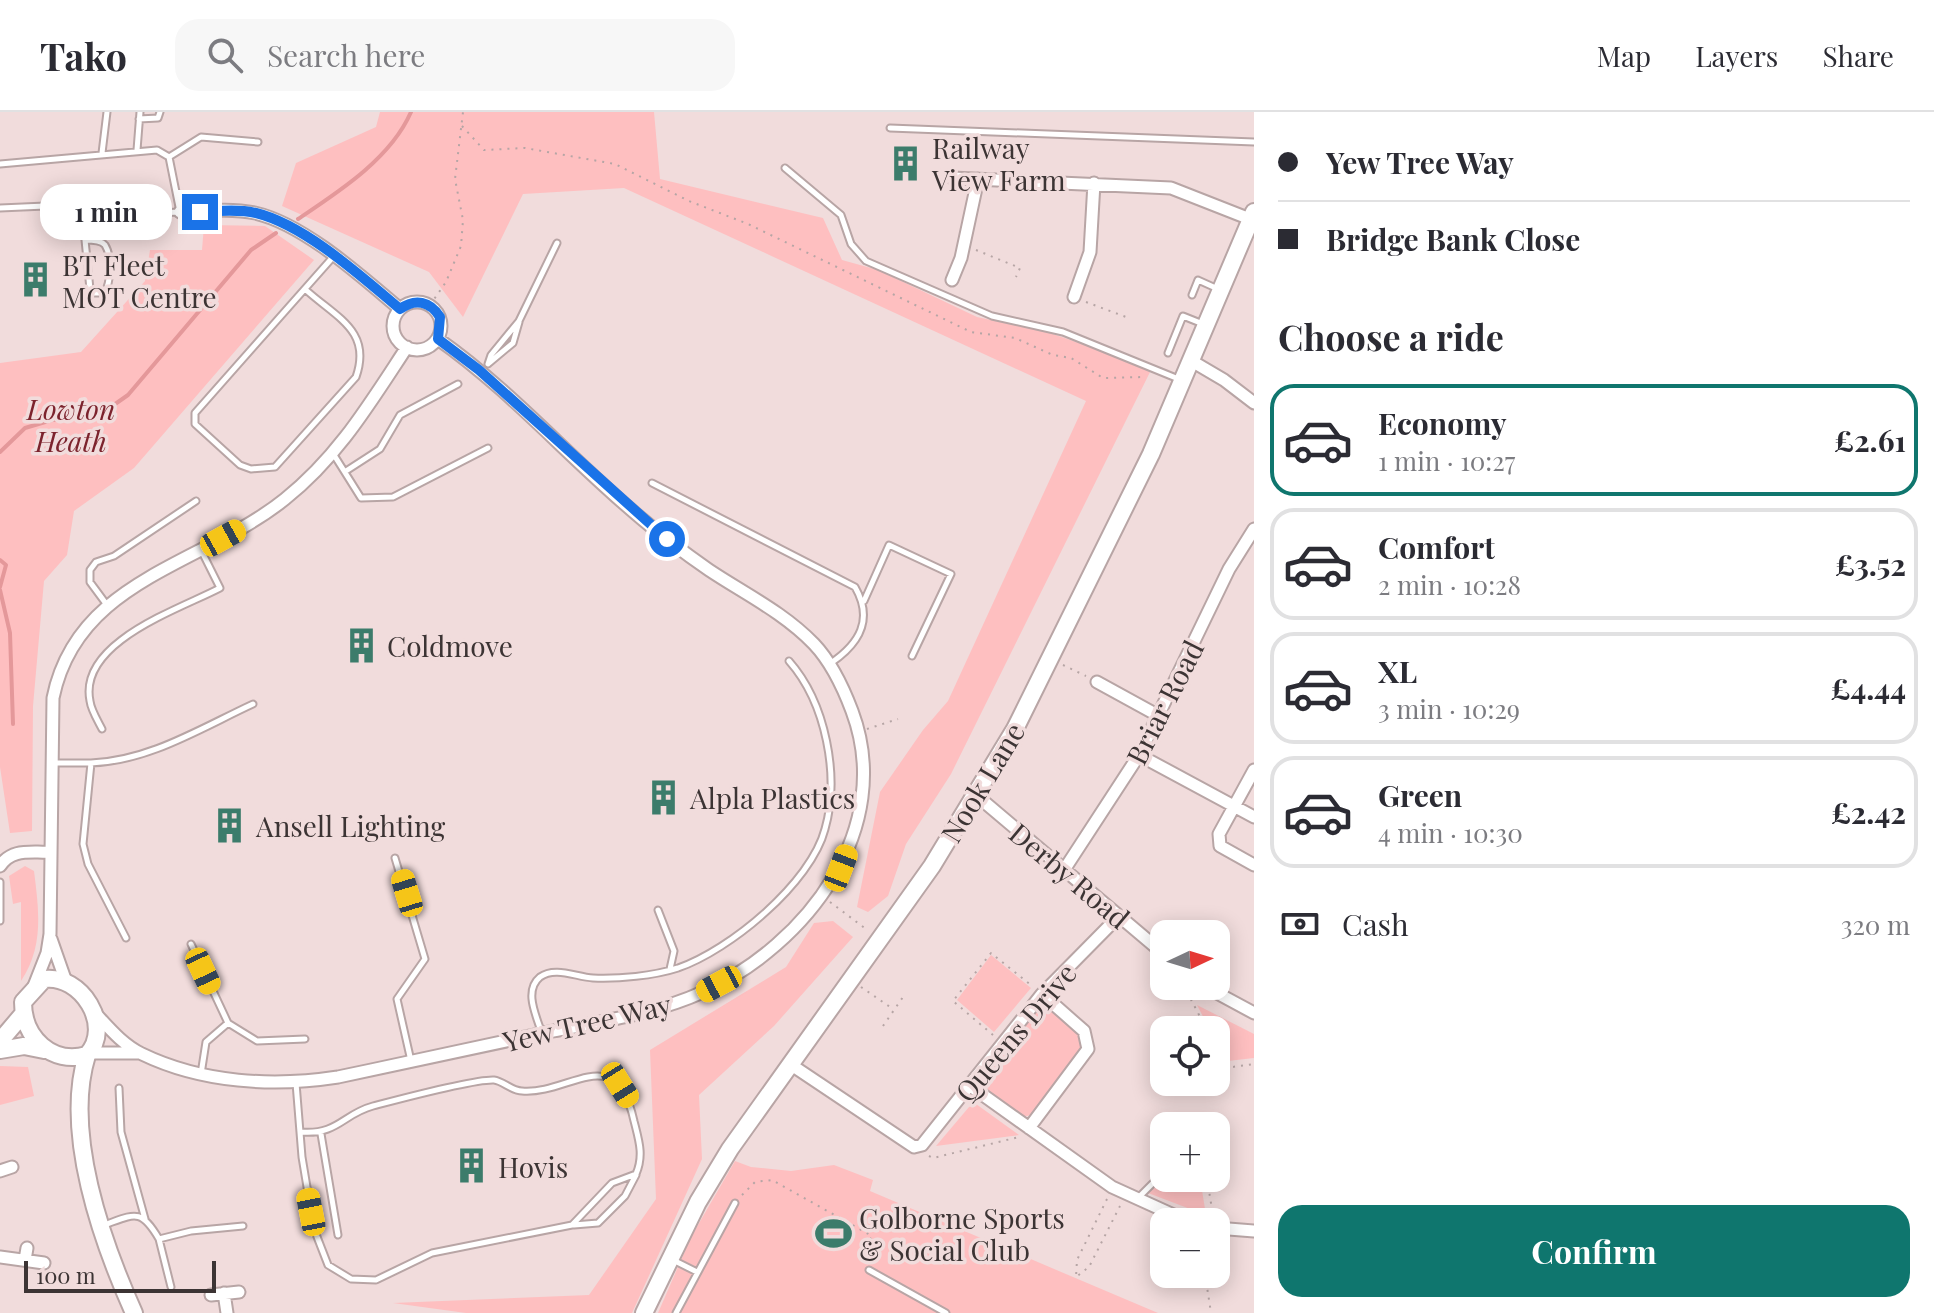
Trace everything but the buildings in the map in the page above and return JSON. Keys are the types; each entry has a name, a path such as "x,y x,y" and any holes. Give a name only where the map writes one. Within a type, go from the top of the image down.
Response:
{"street":[{"path":"952,178 1171,188 1253,215"},
{"path":"952,280 964,245 978,179"},
{"path":"1074,297 1090,252 1094,183"},
{"path":"180,212 255,213 288,226 334,256 400,309"},
{"name":"Nook Lane","path":"644,1313 730,1149 880,940 976,795 1051,659 1134,492 1253,215"},
{"path":"414,302 430,305 440,317 438,339 420,350 407,347 394,330 400,309 414,302"},
{"name":"Yew Tree Way","path":"88,1054 141,1053 201,1074 296,1083 631,1015 703,992 766,953 823,896 841,868 855,831 863,788 858,732 846,693 830,664 786,619 709,570 641,518 483,367 438,339"},
{"path":"34,987 47,953 50,934 50,763 53,698 62,665 90,620 107,605 267,513 334,455 407,347"},
{"path":"1190,360 1254,403"},
{"name":"Briar Road","path":"1064,870 1139,755 1229,569 1254,529"},
{"path":"1097,682 1159,716"},
{"path":"1139,755 1254,817"},
{"path":"1254,770 1219,834 1220,846 1254,865"},
{"name":"Derby Road","path":"976,795 1150,943"},
{"path":"0,866 7,856 16,853 50,852"},
{"name":"Queens Drive","path":"914,1147 922,1145 1042,994 1118,917"},
{"path":"50,934 65,979 82,995 92,1011 97,1035 88,1054 78,1099 88,1174 134,1313"},
{"path":"65,979 44,979 34,987 23,1002 23,1014 52,1054 78,1099"},
{"path":"1029,1128 1088,1049 1084,1031 1042,994"},
{"path":"1230,1000 1254,1013"},
{"name":"Yew Tree Way","path":"92,1011 141,1053"},
{"path":"0,1041 23,1014"},
{"path":"0,1050 24,1046 52,1054 88,1054"},
{"path":"790,1064 914,1147"},
{"path":"969,1085 1112,1187 1155,1208"},
{"path":"0,1171 12,1167"},
{"path":"1230,1229 1254,1231"},
{"path":"0,1257 26,1254 44,1263"},
{"path":"211,1295 239,1292"},
{"path":"224,1293 227,1313"}],"lane":[{"path":"102,153 107,112"},
{"path":"137,150 140,115 154,119 160,112"},
{"path":"890,128 1254,142"},
{"path":"169,157 201,137 258,142"},
{"path":"0,164 157,150 169,157 180,212 89,216 68,205 0,208"},
{"path":"785,168 841,215 851,244 866,261 992,316 1063,332 1182,381"},
{"path":"85,240 100,242 106,248 110,279 104,293 94,293 90,289 85,240 89,216"},
{"path":"483,367 519,321 557,243"},
{"path":"306,290 359,339 360,364 356,377 280,464 251,469 240,465 195,424 195,413 334,256"},
{"path":"1192,295 1198,280 1219,289"},
{"path":"1168,353 1183,316 1204,324"},
{"path":"346,471 380,449 400,415 458,384"},
{"path":"334,455 361,498 380,500 393,497 488,448"},
{"path":"652,483 855,587 863,602"},
{"path":"107,605 90,582 90,570 96,562 114,556 196,501"},
{"path":"830,664 852,649 861,631 863,602 889,545 951,574 912,656"},
{"path":"102,729 89,700 92,676 101,657 115,642 220,588 201,550"},
{"path":"542,1034 530,996 537,979 549,972 592,978 670,969 726,944 776,902 811,858 825,829 831,777 823,731 811,695 789,661"},
{"path":"50,763 113,762 148,753 253,704"},
{"path":"91,763 83,844 88,864 126,938"},
{"path":"395,858 425,959 397,999 411,1061"},
{"path":"0,882 0,923"},
{"path":"658,910 673,950 670,969"},
{"path":"191,944 228,1023 257,1041 305,1039"},
{"path":"201,1074 206,1042 228,1023"},
{"path":"296,1083 301,1132 314,1229 328,1265 351,1279 376,1280 432,1253 572,1225 598,1223 625,1196 643,1159 629,1099 620,1085 599,1075 522,1091 494,1080 369,1107 343,1125 321,1134 301,1132"},
{"path":"119,1088 121,1132 145,1219 159,1239 171,1287"},
{"path":"321,1134 338,1235"},
{"path":"572,1225 612,1183 636,1174"},
{"path":"1131,1198 1150,1183"},
{"path":"676,1313 735,1203"},
{"path":"103,1225 131,1215 145,1219"},
{"path":"159,1239 191,1231 243,1226"},
{"path":"671,1259 697,1272"},
{"path":"869,1270 946,1313"}],"path":[{"path":"430,305 446,282 461,246 463,220 455,179 463,112"},
{"path":"462,126 484,150 525,148 615,164 689,201 748,224 971,332 1015,338 1053,355 1071,358 1103,378 1145,377"},
{"path":"964,245 1020,268 1016,277"},
{"path":"1074,297 1126,317"},
{"path":"1051,659 1097,682"},
{"path":"858,732 898,719"},
{"path":"823,896 880,940"},
{"path":"1001,1042 953,1001 991,953 1042,994"},
{"path":"850,980 893,1009"},
{"path":"883,1026 903,997"},
{"path":"1230,1067 1254,1064"},
{"path":"914,1147 933,1158 1023,1136 1029,1128"},
{"path":"735,1203 755,1182 772,1180 872,1236 861,1259 869,1270"},
{"path":"1112,1187 1077,1260 1076,1277 1089,1267 1131,1198"},
{"path":"1207,1288 1211,1313"}],"green space":[{"path":"380,112 654,112 660,179 823,218 842,260 878,270 977,317 1047,332 1152,368 951,774 906,844 888,896 868,912 857,907 880,792 923,730 948,701 1086,401 624,188 523,194 463,317 429,272 282,206 296,163 376,127"},
{"name":"Lowton Heath","path":"204,225 265,226 314,260 134,468 74,511 67,555 44,581 33,706 32,831 10,833 0,767 0,363 81,352 145,281 150,250 202,250"},
{"path":"25,866 34,871 38,928 33,955 21,981 21,902 13,904 9,876"},
{"path":"833,921 853,937 774,1026 699,1095 702,1159 632,1313 466,1313 393,1303 589,1295 656,1199 650,1050 786,967 814,923"},
{"path":"991,955 1031,988 994,1032 957,1000"},
{"path":"1197,1005 1219,1016 1203,1016"},
{"path":"1050,1007 1081,1035 1083,1048 1032,1115 1021,1117 984,1087 983,1074 1038,1008"},
{"path":"1230,1022 1254,1034 1254,1058 1230,1061"},
{"path":"0,1066 28,1067 34,1096 0,1105"},
{"path":"976,1104 1019,1135 936,1146 969,1107"},
{"name":"Golborne Sports & Social Club","path":"735,1161 751,1167 791,1171 834,1165 873,1180 870,1191 1158,1313 658,1313 691,1237"},
{"path":"1202,1192 1205,1208 1188,1208 1148,1193"}],"waterway":[{"path":"298,219 378,159 402,129 411,112"},
{"path":"0,452 25,428 52,420 88,417 108,409 128,395 251,250 276,233"},
{"path":"0,560 6,565 0,587"},
{"path":"0,590 10,633 13,724"}],"place":[{"name":"Railway View Farm","path":"906,163"},
{"name":"BT Fleet MOT Centre","path":"36,280"},
{"name":"Coldmove","path":"361,645"},
{"name":"Alpla Plastics","path":"664,797"},
{"name":"Ansell Lighting","path":"230,825"},
{"name":"Hovis","path":"472,1166"},
{"name":"Golborne Sports & Social Club","path":"833,1233"}],"route":[{"path":"200,212 238,211 272,219 334,256 400,309 414,302 430,305 440,317 438,339 479,370 667,539"}]}
